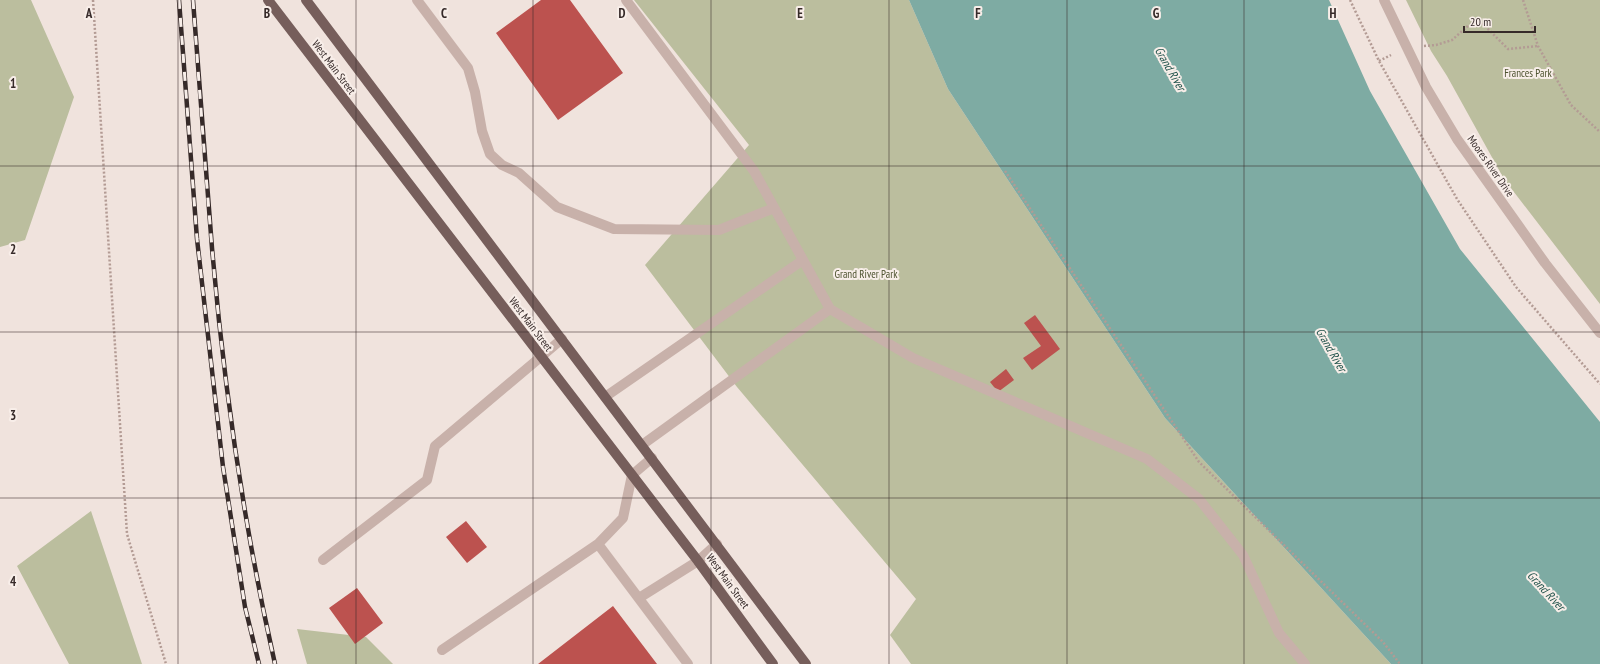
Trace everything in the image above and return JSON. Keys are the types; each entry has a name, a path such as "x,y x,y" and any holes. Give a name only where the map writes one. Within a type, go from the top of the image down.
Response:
{"main road":[{"name":"West Main Street","path":"268,0 632,474 773,664"},
{"name":"West Main Street","path":"306,0 806,664"}],"street":[{"path":"417,0 468,68 475,92 482,131 490,154 502,165 519,173 557,207 614,229 712,230 719,230 774,208"},
{"path":"626,0 754,171 830,309 913,358 1147,459 1199,499 1243,555 1279,634 1305,664"},
{"name":"Moores River Drive","path":"1384,0 1426,87 1457,138 1545,263 1600,333"},
{"path":"605,397 803,260"},
{"path":"642,445 830,309"},
{"path":"323,560 427,480 435,446 562,339"},
{"path":"442,650 598,544 623,518 632,474 652,458"},
{"path":"598,544 688,664"},
{"path":"639,598 698,561 717,544"}],"path":[{"path":"92,0 127,534 166,664"},
{"path":"1350,0 1379,61 1457,199 1512,281 1600,384"},
{"path":"1523,0 1538,46 1571,105 1600,132"},
{"path":"1379,61 1406,47 1436,45 1452,40 1469,25 1483,24 1508,49 1538,46"},
{"path":"1005,171 1199,462 1383,642 1400,664"}],"green space":[{"path":"0,0 31,0 74,97 25,240 0,247"},
{"name":"Grand River Park","path":"634,0 909,0 948,89 1165,418 1391,664 911,664 890,635 916,599 737,387 645,265 749,145"},
{"name":"Frances Park","path":"1406,0 1600,0 1600,304 1504,179 1447,76 1431,51"},
{"path":"91,511 142,664 69,664 17,566"},
{"path":"297,629 366,637 393,664 307,664"}],"water":[{"name":"Grand River","path":"909,0 1329,0 1370,91 1460,249 1600,422 1600,664 1391,664 1165,418 948,89"}],"building":[{"path":"541,0 570,0 623,73 558,120 496,33"},
{"path":"1035,315 1060,349 1032,370 1023,358 1041,346 1024,323"},
{"path":"1006,369 1014,380 998,392 990,382"},
{"path":"466,521 487,547 467,563 446,537"},
{"path":"357,588 383,623 355,644 329,608"},
{"path":"613,606 657,664 538,664"}],"railway":[{"path":"179,0 197,239 223,467 245,607 259,664"},
{"path":"193,0 209,217 229,405 236,457 254,561 275,664"}]}
